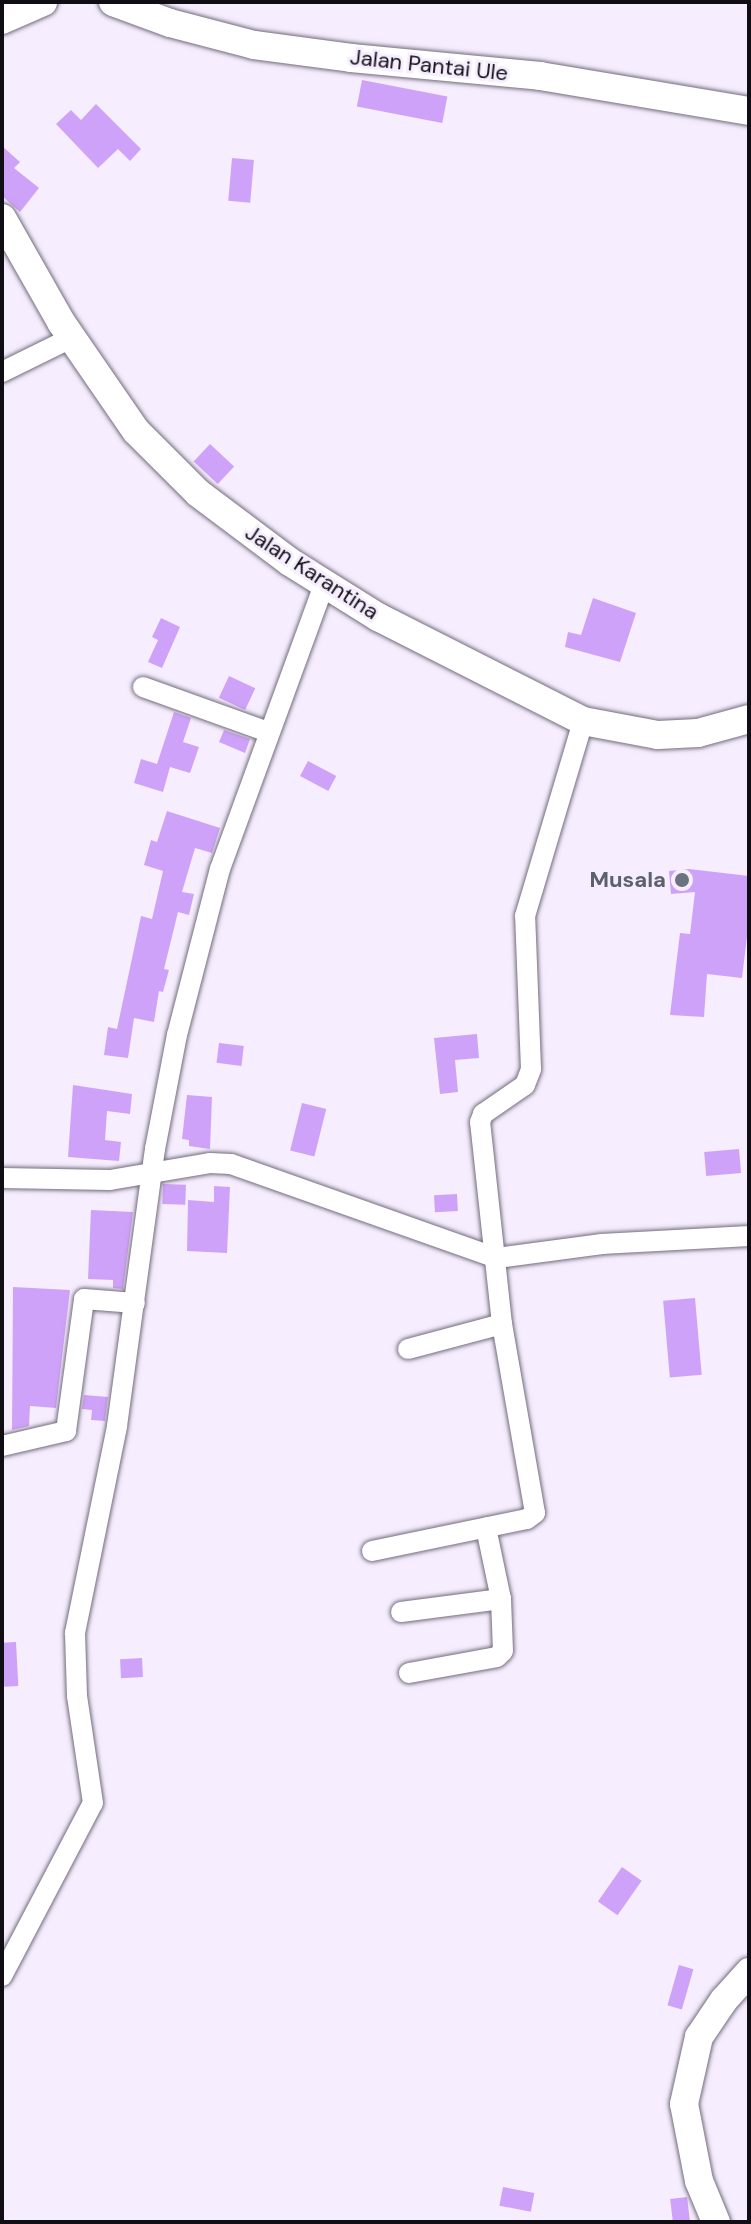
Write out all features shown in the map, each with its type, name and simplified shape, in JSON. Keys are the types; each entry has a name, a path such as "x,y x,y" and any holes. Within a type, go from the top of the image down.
{"street":[{"path":"2,20 43,2"},
{"name":"Jalan Pantai Ule","path":"113,2 170,23 254,45 540,76 749,111"},
{"name":"Jalan Karantina","path":"2,218 71,338 136,431 198,493 324,585 378,617 583,721 658,735 698,733 749,719"},
{"path":"2,372 71,338"},
{"path":"2,1976 93,1803 77,1696 75,1633 117,1426 152,1171 197,950 220,869 324,585"},
{"path":"143,687 268,732"},
{"path":"372,1551 527,1519 535,1513 502,1324 481,1118 525,1085 531,1069 525,916 583,721"},
{"path":"2,1178 110,1180 210,1163 256,1170 383,1219 497,1258 602,1244 749,1236"},
{"path":"2,1446 66,1431 84,1299 135,1303"},
{"path":"408,1349 502,1324"},
{"path":"409,1673 497,1657 504,1647 501,1599 486,1528"},
{"path":"401,1612 501,1599"},
{"path":"716,2222 699,2181 684,2104 699,2037 724,2000 749,1972"}],"building":[{"path":"362,80 447,97 442,123 357,107"},
{"path":"96,104 141,149 130,161 118,149 98,168 56,124 71,110 81,120"},
{"path":"2,146 20,162 14,168 39,188 20,212 2,196"},
{"path":"232,158 254,160 250,203 228,201"},
{"path":"210,444 234,467 218,484 194,462"},
{"path":"593,598 636,613 620,662 565,647 568,632 581,635"},
{"path":"161,618 180,627 162,668 148,662 158,640 152,637"},
{"path":"229,676 255,688 245,710 219,698"},
{"path":"174,712 191,718 183,742 199,747 190,773 170,767 163,792 134,783 141,759 157,764"},
{"path":"224,730 250,739 245,753 219,742"},
{"path":"308,761 336,776 328,791 300,776"},
{"path":"167,811 220,828 212,853 195,848 182,892 194,894 189,915 178,912 164,969 169,970 163,992 159,991 154,1022 134,1018 128,1058 104,1055 108,1027 117,1029 141,916 152,919 163,871 144,865 151,840 157,842"},
{"path":"689,869 749,876 749,920 742,978 707,974 704,1017 670,1015 680,933 690,934 695,892 671,894 669,871"},
{"path":"477,1034 479,1058 455,1060 458,1092 440,1094 434,1038"},
{"path":"219,1043 244,1046 241,1066 217,1063"},
{"path":"73,1085 132,1094 130,1114 107,1111 105,1140 121,1142 119,1161 68,1157"},
{"path":"187,1095 212,1097 210,1149 189,1146 189,1140 182,1139"},
{"path":"302,1103 326,1109 314,1157 290,1151"},
{"path":"739,1149 741,1173 706,1176 704,1152"},
{"path":"163,1184 186,1185 185,1205 162,1204"},
{"path":"214,1186 230,1187 227,1253 187,1251 188,1200 214,1202"},
{"path":"457,1194 458,1211 435,1212 434,1195"},
{"path":"91,1210 133,1212 123,1289 113,1288 113,1280 88,1279"},
{"path":"13,1287 70,1290 56,1408 30,1406 29,1426 12,1430"},
{"path":"695,1298 702,1375 670,1377 663,1301"},
{"path":"84,1395 108,1397 105,1421 91,1420 92,1410 82,1409"},
{"path":"16,1642 18,1686 4,1687 2,1643"},
{"path":"142,1658 143,1677 121,1678 120,1659"},
{"path":"622,1867 642,1881 618,1915 598,1901"},
{"path":"679,1965 693,1969 682,2010 667,2005"},
{"path":"503,2187 534,2193 531,2212 499,2206"},
{"path":"687,2197 690,2222 673,2222 670,2199"}],"place":[{"name":"Musala","path":"682,880"}]}
